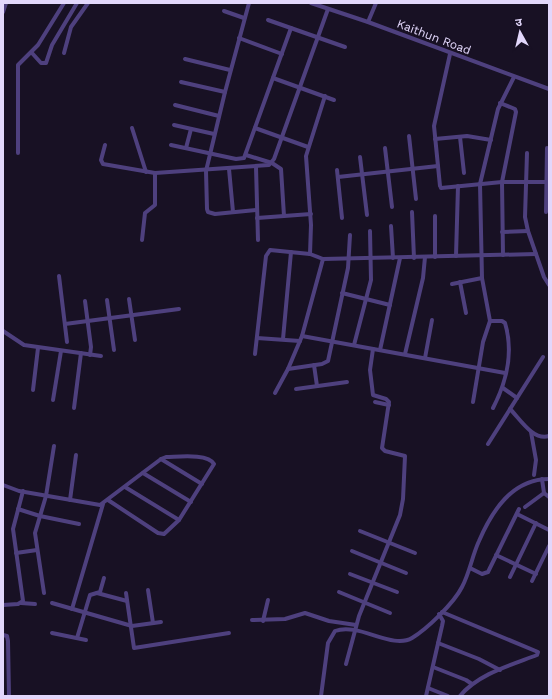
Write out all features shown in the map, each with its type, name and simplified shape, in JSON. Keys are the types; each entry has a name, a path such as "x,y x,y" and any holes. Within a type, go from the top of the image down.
{"street":[{"path":"3,12 6,3"},
{"path":"18,153 17,70 21,60 32,53 64,3"},
{"path":"32,53 41,63 46,63 52,45 77,3"},
{"path":"64,53 71,27 88,3"},
{"path":"249,3 230,70 206,171 208,212 215,214 257,210"},
{"name":"Kaithun Road","path":"311,3 368,22 549,90"},
{"path":"368,22 376,3"},
{"path":"106,145 101,160 103,164 155,173 265,167 272,163 328,9"},
{"path":"224,12 244,18"},
{"path":"268,20 345,47"},
{"path":"171,146 241,159 246,154 291,28"},
{"path":"239,38 282,54"},
{"path":"450,54 434,126 440,187 502,182 548,182"},
{"path":"185,59 230,70"},
{"path":"273,78 334,100"},
{"path":"473,402 483,342 490,321 482,278 480,256 480,184 500,103 514,78"},
{"path":"181,82 225,92"},
{"path":"310,254 311,214 306,160 308,147 325,96"},
{"path":"500,103 515,110 516,112 502,182 503,255"},
{"path":"175,105 219,116"},
{"path":"174,125 214,134"},
{"path":"132,128 146,172"},
{"path":"255,128 308,147"},
{"path":"186,148 191,129"},
{"path":"409,136 414,168 416,198"},
{"path":"435,139 460,137 491,140"},
{"path":"460,137 464,173"},
{"path":"385,148 392,206"},
{"path":"546,212 548,182 547,148"},
{"path":"527,153 525,217 528,232 549,285"},
{"path":"246,154 272,163 282,169 284,216"},
{"path":"360,157 367,215"},
{"path":"338,177 438,166"},
{"path":"256,167 258,240"},
{"path":"229,169 233,212"},
{"path":"337,170 342,218"},
{"path":"142,240 145,213 156,206 155,173"},
{"path":"456,256 458,186"},
{"path":"412,212 414,258"},
{"path":"257,218 311,214"},
{"path":"435,216 435,257"},
{"path":"391,226 393,258"},
{"path":"354,345 371,280 372,258 370,231"},
{"path":"502,232 528,232"},
{"path":"288,369 325,364 328,361 349,258 350,236"},
{"path":"255,354 267,252 273,250 310,254 323,259 536,254"},
{"path":"283,339 291,252"},
{"path":"405,354 422,278 425,257"},
{"path":"380,350 400,258"},
{"path":"275,393 288,369 302,336 323,259"},
{"path":"59,276 67,342"},
{"path":"452,284 482,278"},
{"path":"460,282 466,313"},
{"path":"342,293 390,305"},
{"path":"129,299 135,340"},
{"path":"108,300 114,350"},
{"path":"85,301 91,346 90,355"},
{"path":"65,324 179,309"},
{"path":"425,358 432,320"},
{"path":"490,321 502,321 505,323 510,353 503,388 493,408"},
{"path":"3,331 24,345 101,356"},
{"path":"302,336 505,373"},
{"path":"257,338 300,341"},
{"path":"33,390 38,348"},
{"path":"346,664 365,602 402,507 406,459 403,455 385,451 382,448 389,405 386,399 373,395 370,370 373,349"},
{"path":"53,400 61,351"},
{"path":"74,408 81,353"},
{"path":"488,444 543,357"},
{"path":"314,365 317,386"},
{"path":"296,389 347,382"},
{"path":"503,388 517,398"},
{"path":"376,402 389,405"},
{"path":"510,409 536,436 544,438 549,436"},
{"path":"531,431 536,460 534,475"},
{"path":"44,593 35,533 46,496 54,446"},
{"path":"70,500 76,455"},
{"path":"3,485 46,496 96,505 103,504 108,500 161,459 166,457 209,459 214,464 191,502 167,533 161,534 108,500"},
{"path":"161,459 202,484"},
{"path":"143,473 191,502"},
{"path":"542,479 544,493 549,497"},
{"path":"252,620 263,621 285,619 305,613 404,642 417,635 456,597 470,568 479,542 502,500 525,484 542,479 549,480"},
{"path":"125,487 178,520"},
{"path":"21,603 23,597 13,530 23,491"},
{"path":"525,507 544,493"},
{"path":"72,609 103,504"},
{"path":"18,509 40,516 79,524"},
{"path":"470,568 487,574 519,509"},
{"path":"517,514 549,530"},
{"path":"510,577 536,523"},
{"path":"360,531 415,553"},
{"path":"532,581 549,546"},
{"path":"16,553 37,550"},
{"path":"352,551 406,573"},
{"path":"496,555 536,574"},
{"path":"350,574 397,592"},
{"path":"77,638 90,595 100,592 104,578"},
{"path":"148,590 153,623"},
{"path":"339,592 390,613"},
{"path":"96,593 127,601"},
{"path":"126,593 134,648 229,633"},
{"path":"263,621 268,600"},
{"path":"52,602 131,626 161,622"},
{"path":"3,605 21,603 35,604"},
{"path":"426,696 443,621 440,613"},
{"path":"440,613 538,652 537,655 500,670 472,684 460,696"},
{"path":"321,696 330,636 342,628 356,628"},
{"path":"52,633 86,640"},
{"path":"3,635 6,636 8,641 9,696"},
{"path":"438,643 479,658 500,670"},
{"path":"433,667 466,680 472,684"},
{"path":"428,688 448,696"}]}
